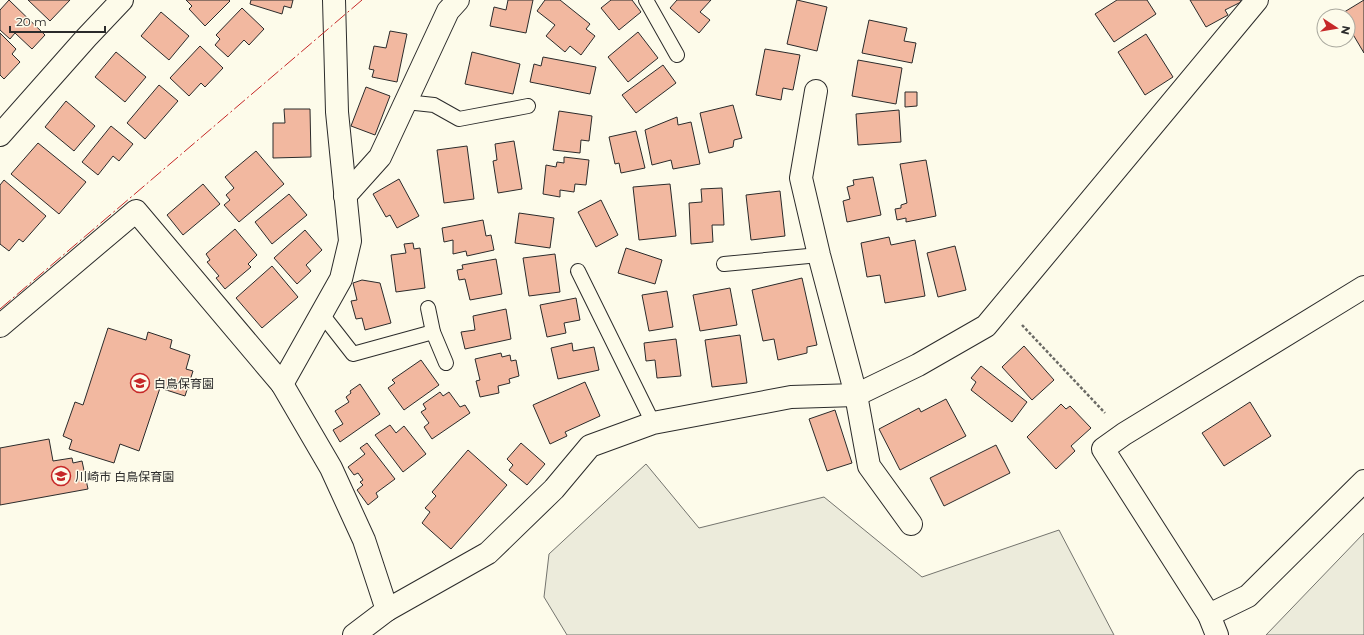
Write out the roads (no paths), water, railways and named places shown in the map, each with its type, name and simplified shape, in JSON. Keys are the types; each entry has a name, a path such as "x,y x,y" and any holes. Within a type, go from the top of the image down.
{"street":[{"path":"0,135 122,0"},
{"path":"282,384 341,278 350,241 336,112 334,0"},
{"path":"345,196 380,157 448,11 458,0"},
{"path":"354,635 387,610 488,552 554,489 590,446 652,423 791,397 856,395 918,365 986,326 1257,0"},
{"path":"816,91 801,178 819,255 856,395 870,466 911,524"},
{"path":"0,326 136,211 282,384 331,468 364,540 387,610"},
{"path":"1217,635 1209,615 1104,448 1124,434 1364,287"},
{"path":"1209,615 1248,596 1364,481"}],"lane":[{"path":"646,0 677,55"},
{"path":"406,102 434,105 459,119 528,106"},
{"path":"724,264 819,255"},
{"path":"578,271 652,423"},
{"path":"428,308 433,332 446,363"},
{"path":"321,313 353,354 433,332"}],"place":[{"name":"白鳥保育園","path":"140,383"},
{"name":"川崎市 白鳥保育園","path":"61,476"}]}
